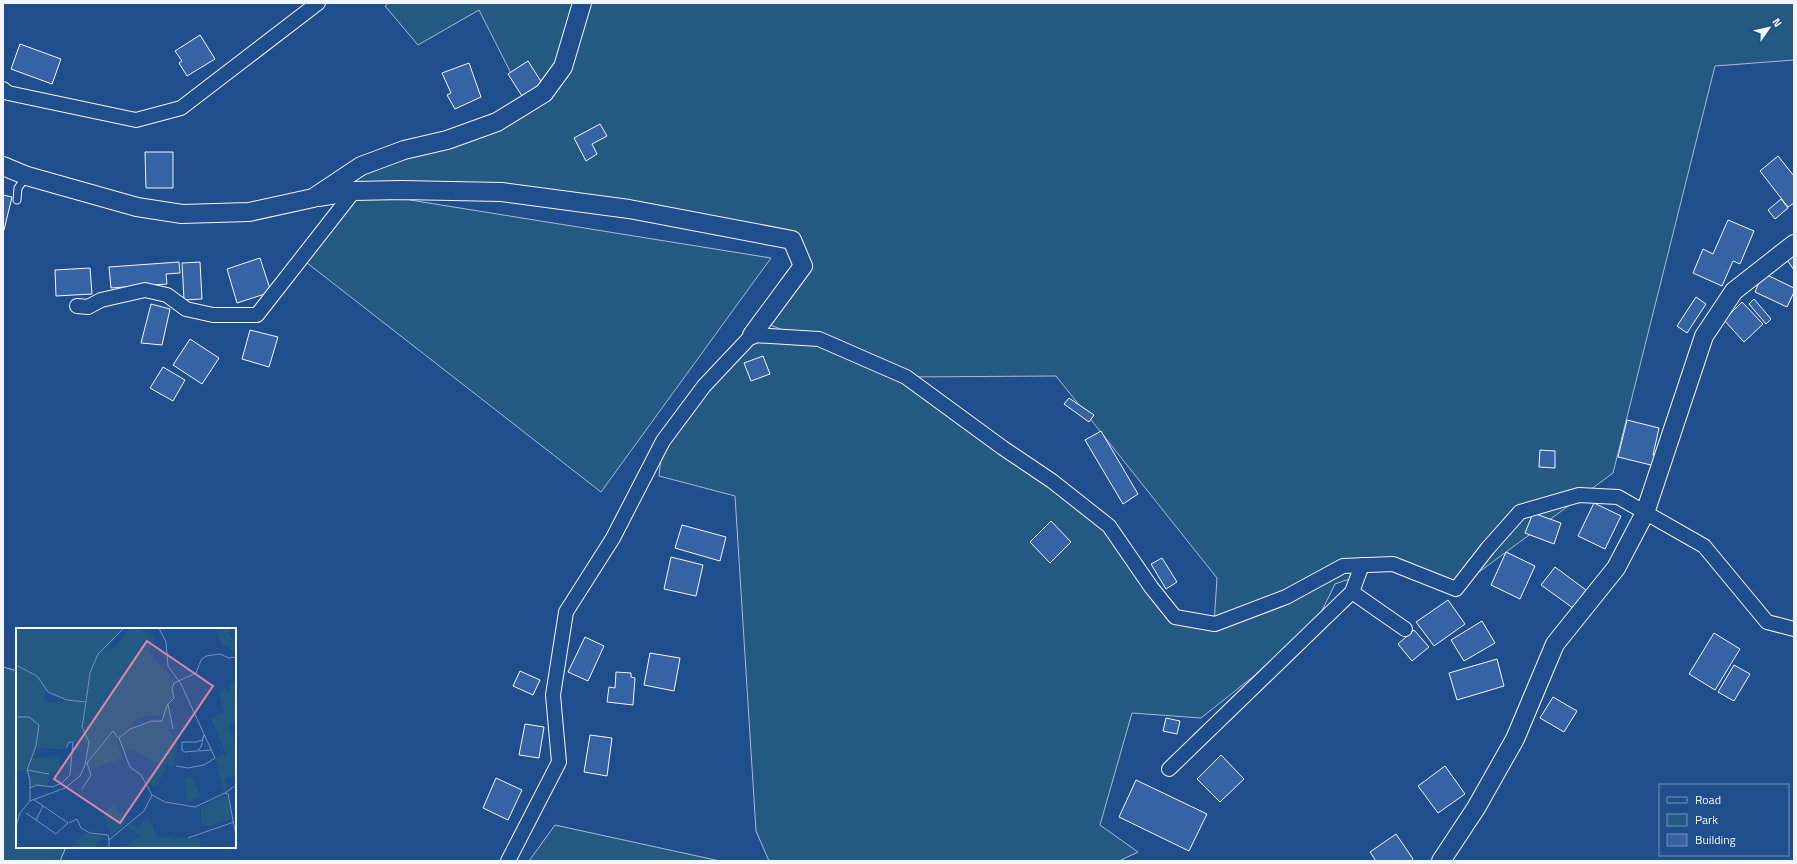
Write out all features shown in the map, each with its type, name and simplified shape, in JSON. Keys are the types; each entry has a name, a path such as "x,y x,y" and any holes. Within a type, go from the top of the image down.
{"street":[{"path":"3,89 8,93 136,120 181,108 318,3"},
{"path":"313,198 361,166 404,150 447,140 496,122 544,93 564,67 582,3"},
{"path":"3,166 27,176 137,207 182,214 248,212 354,191 401,190 502,192 629,209 792,240 803,266 752,335 704,386 663,441 613,538 566,612 554,695 559,762 508,861"},
{"path":"77,306 88,307 101,300 145,290 167,295 186,309 213,315 257,315 354,191"},
{"path":"1441,861 1476,808 1514,739 1555,644 1616,568 1645,513 1704,336 1734,291 1794,244"},
{"path":"752,335 819,339 906,377 1003,448 1052,481 1110,526 1151,587 1175,617 1214,624 1286,597 1343,566 1393,564 1456,589 1488,548 1520,512 1579,495 1618,497 1704,546 1767,622 1794,629"},
{"path":"1169,769 1352,592 1362,565"},
{"path":"1352,592 1405,629"}],"lane":[{"path":"17,200 18,188 27,176"}],"green space":[{"path":"389,3 1794,3 1794,60 1715,66 1613,473 1456,589 1393,564 1335,584 1313,629 1201,718 1132,713 1100,825 1138,852 1119,861 769,861 756,831 735,496 659,476 663,441 752,335 802,337 762,322 803,266 792,240 576,201 334,184 526,103 479,10 418,45 385,6","holes":["1056,376 1217,578 1214,624 1175,617 1109,526 907,377"]},
{"path":"354,191 771,258 601,492 302,259"},
{"path":"3,667 16,671 16,848 66,848 60,861 3,861"},
{"path":"555,825 720,861 529,861"}],"building":[{"path":"200,35 215,59 187,76 179,63 182,61 175,51"},
{"path":"20,44 61,59 52,84 11,69"},
{"path":"528,61 542,83 522,96 508,74"},
{"path":"469,63 481,97 455,109 447,95 451,93 442,73"},
{"path":"600,124 607,136 592,144 597,154 586,161 574,138"},
{"path":"145,152 173,152 173,188 146,188"},
{"path":"1778,156 1794,176 1794,203 1788,207 1760,171"},
{"path":"3,195 12,197 4,230 3,230"},
{"path":"1781,199 1788,208 1775,219 1768,210"},
{"path":"1728,220 1754,231 1740,264 1733,261 1722,286 1693,273 1703,249 1713,254"},
{"path":"1794,255 1794,270 1787,260"},
{"path":"260,258 271,292 237,303 227,269"},
{"path":"179,262 180,273 166,274 167,284 111,288 109,267"},
{"path":"200,262 202,299 184,300 182,263"},
{"path":"90,268 92,294 56,296 55,270"},
{"path":"1763,273 1794,288 1794,292 1787,307 1755,292"},
{"path":"1696,297 1706,304 1687,333 1677,326"},
{"path":"1754,299 1771,319 1766,324 1749,304"},
{"path":"1742,302 1763,324 1744,342 1724,320"},
{"path":"151,304 170,309 162,345 141,343"},
{"path":"250,330 278,337 269,367 242,359"},
{"path":"190,339 219,358 202,384 173,365"},
{"path":"763,356 770,374 751,381 744,363"},
{"path":"163,367 185,380 173,401 150,388"},
{"path":"1069,398 1094,415 1089,422 1064,404"},
{"path":"1627,420 1659,428 1653,455 1657,456 1655,466 1618,457"},
{"path":"1101,431 1138,494 1123,504 1085,440"},
{"path":"1540,450 1555,451 1555,468 1539,467"},
{"path":"1594,503 1621,516 1605,549 1578,536"},
{"path":"1533,513 1561,523 1554,544 1525,533"},
{"path":"1051,521 1071,542 1050,563 1030,542"},
{"path":"682,525 726,537 720,561 675,548"},
{"path":"1506,552 1535,566 1520,599 1491,585"},
{"path":"671,557 703,565 696,596 664,589"},
{"path":"1162,558 1177,582 1166,589 1151,564"},
{"path":"1555,567 1586,590 1573,608 1541,585"},
{"path":"1448,600 1465,624 1434,646 1416,622"},
{"path":"1482,621 1495,643 1464,661 1451,640"},
{"path":"1414,630 1429,647 1412,661 1398,644"},
{"path":"1714,633 1740,649 1715,690 1689,674"},
{"path":"585,637 604,646 588,681 568,672"},
{"path":"650,653 680,658 674,691 644,685"},
{"path":"1497,659 1504,686 1457,700 1449,673"},
{"path":"1734,665 1750,674 1734,701 1718,692"},
{"path":"520,671 540,680 533,695 513,686"},
{"path":"616,672 631,673 631,677 635,678 633,705 607,702 609,687 615,688"},
{"path":"1553,697 1577,711 1564,732 1540,718"},
{"path":"1166,718 1180,721 1177,734 1163,731"},
{"path":"525,724 544,727 539,758 519,755"},
{"path":"590,735 612,738 607,776 584,772"},
{"path":"1221,755 1244,779 1220,802 1197,779"},
{"path":"1445,766 1465,794 1438,813 1418,786"},
{"path":"496,778 522,790 508,820 483,808"},
{"path":"1136,780 1207,814 1189,851 1119,817"},
{"path":"1396,834 1413,859 1411,861 1376,861 1370,852"}]}
